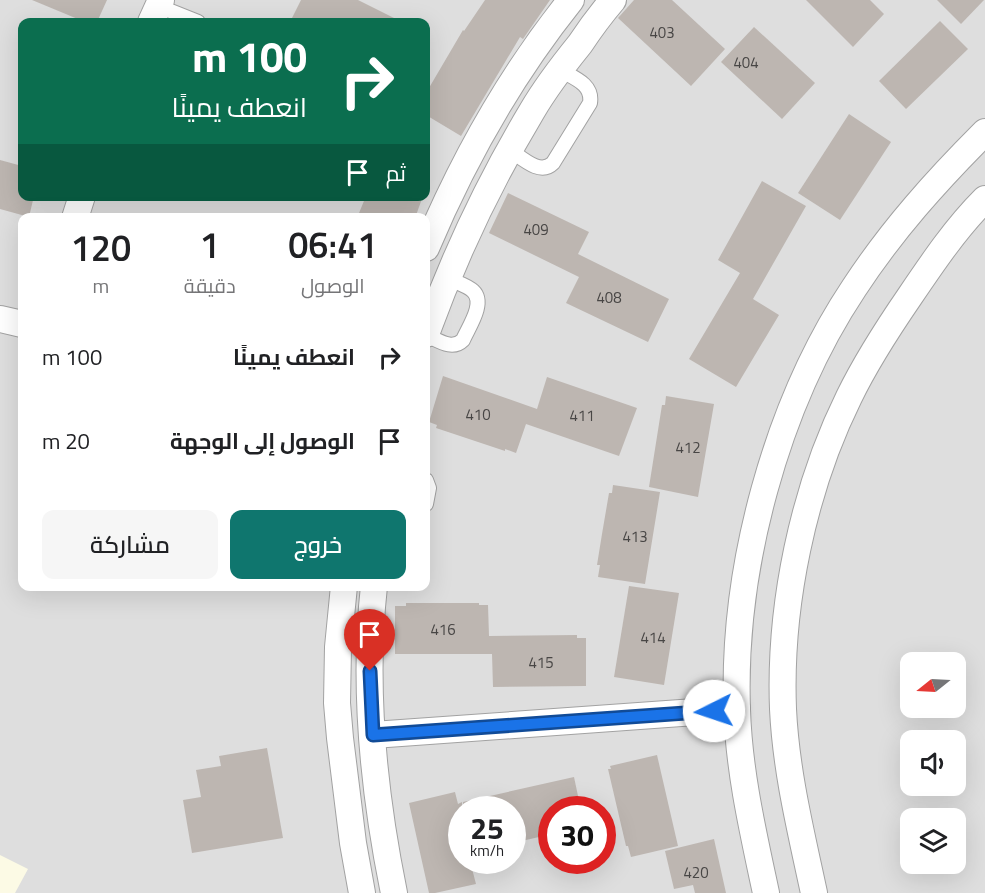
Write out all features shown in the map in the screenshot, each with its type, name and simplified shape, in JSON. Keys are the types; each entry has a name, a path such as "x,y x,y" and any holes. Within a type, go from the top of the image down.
{"street":[{"path":"430,239 483,130 527,60 570,0"},
{"path":"430,323 447,278 482,204 532,110 613,0"},
{"path":"766,893 742,777 737,709 737,656 753,540 772,465 806,373 853,289 910,211 985,132"},
{"path":"814,893 787,757 783,709 786,621 792,578 807,507 820,463 834,429 867,363 930,267 972,212 985,199"},
{"path":"0,319 18,323"},
{"path":"344,591 338,647 337,703 351,832 362,893"},
{"path":"374,591 370,648 373,735 377,788 393,893"},
{"path":"373,735 737,709"}],"lane":[{"path":"157,10 184,18"},
{"path":"510,150 538,168 547,168 553,163 591,98 591,93 586,86 560,70"},
{"path":"430,336 448,345 460,343 478,307 478,298 472,290 447,278"}],"shaded area":[{"path":"0,0 985,0 985,893 0,893"},
{"path":"0,855 28,869 15,893 0,893"}],"building":[{"path":"32,0 107,0 99,18 75,18"},
{"path":"301,0 358,0 394,18 292,18"},
{"path":"485,0 550,0 523,39 520,37 461,136 430,117 430,86"},
{"path":"634,0 672,0 725,49 691,86 618,18"},
{"path":"806,0 870,0 884,14 853,47"},
{"path":"937,0 984,0 961,24"},
{"path":"940,21 968,49 906,109 879,81"},
{"path":"754,27 815,83 782,119 721,62"},
{"path":"849,114 891,142 840,220 798,193"},
{"path":"0,160 18,165 18,201 33,201 30,213 18,214 0,209"},
{"path":"762,181 806,206 753,299 779,315 736,387 689,359 740,273 718,260"},
{"path":"508,193 589,232 578,254 669,299 648,342 566,303 579,277 489,233"},
{"path":"364,201 421,201 417,213 359,213"},
{"path":"443,376 537,409 547,377 637,408 619,456 526,424 516,453 505,449 505,451 436,428 437,425 430,422"},
{"path":"666,396 714,404 698,497 649,487 662,405 665,405"},
{"path":"613,485 660,492 645,584 598,577 600,565 597,565 602,534 609,493 612,493"},
{"path":"629,586 679,593 664,685 614,677"},
{"path":"406,603 488,605 489,636 577,635 577,638 586,638 586,686 493,687 492,654 395,654 395,606 406,606"},
{"path":"267,748 283,838 192,853 183,800 201,797 196,770 221,766 219,756"},
{"path":"657,755 678,846 631,857 628,846 626,846 608,769 611,769 610,766"},
{"path":"574,777 578,796 538,796 538,837 526,840 526,796 490,796"},
{"path":"455,792 456,796 448,796 448,874 473,874 476,884 429,893 409,803"},
{"path":"714,839 726,893 695,893 693,885 674,889 665,851"}],"route":[{"path":"370,671 373,735 714,711"}]}
